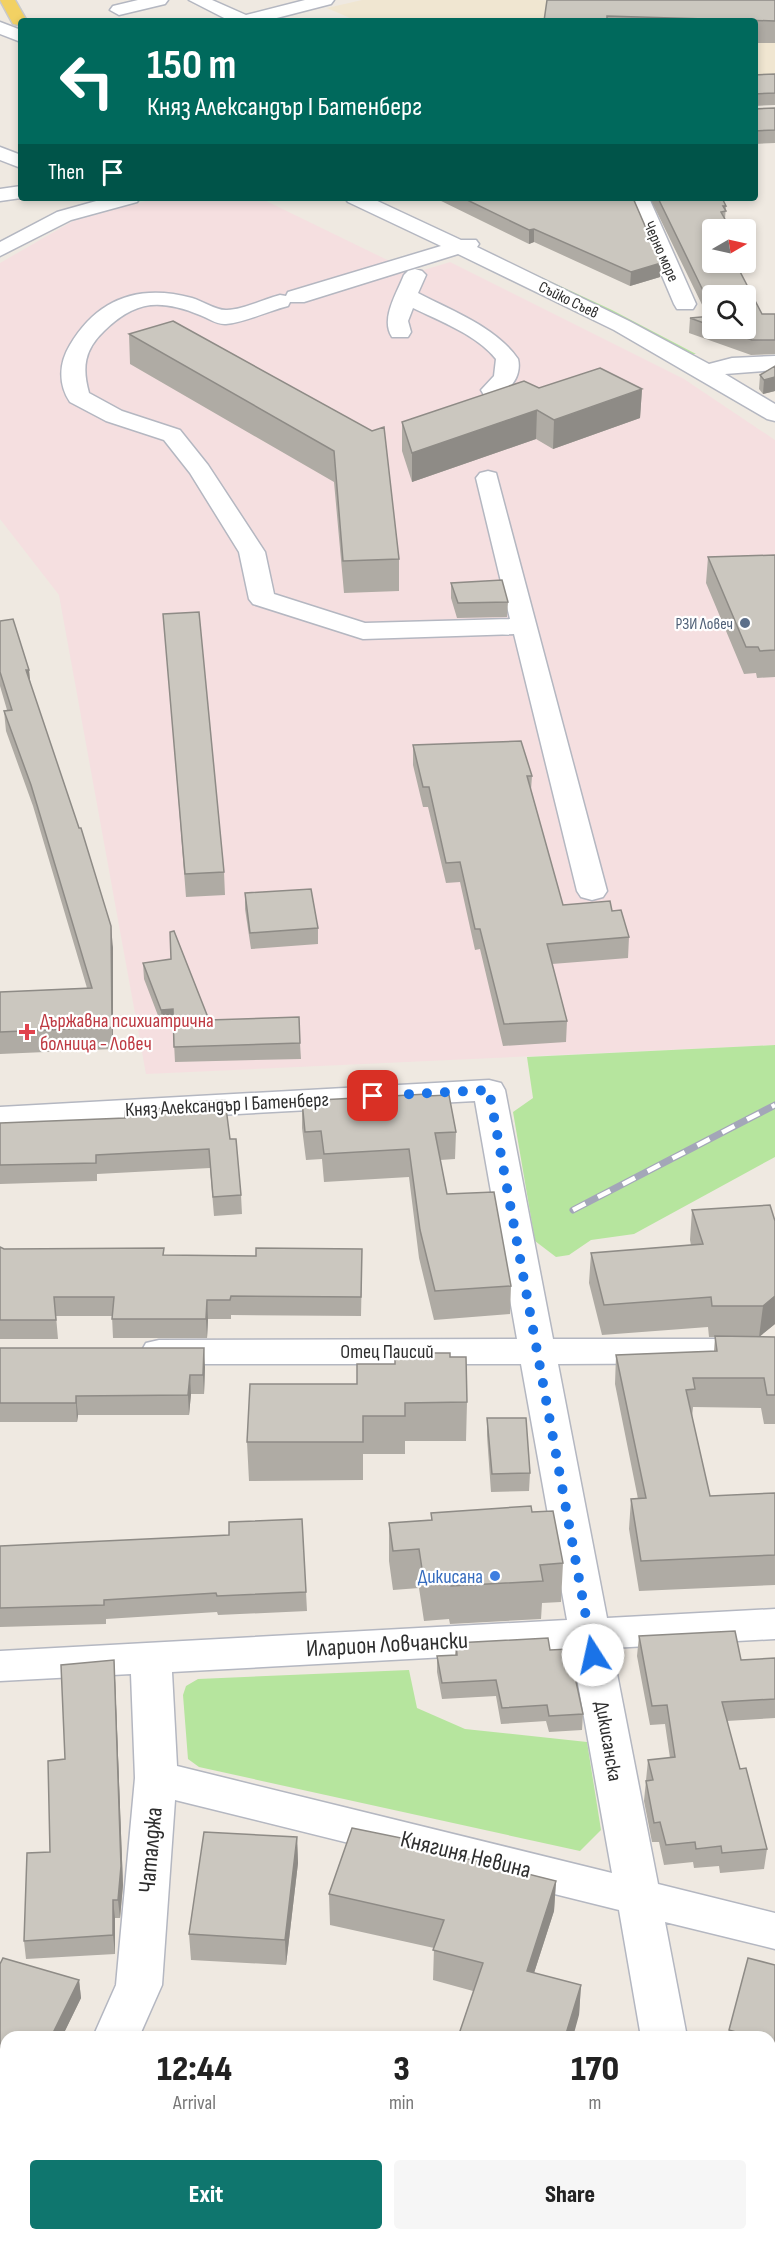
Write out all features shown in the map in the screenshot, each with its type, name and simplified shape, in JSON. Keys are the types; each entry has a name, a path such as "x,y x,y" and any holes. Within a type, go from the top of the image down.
{"main road":[{"path":"6,0 18,22"}],"street":[{"path":"119,9 159,0"},
{"path":"198,0 237,18"},
{"path":"256,18 325,0"},
{"path":"0,11 18,24"},
{"path":"0,27 18,26"},
{"path":"0,153 18,161"},
{"path":"0,195 18,192"},
{"path":"0,250 64,216 119,201"},
{"name":"Съйко Съев","path":"361,201 624,326 709,371 775,414"},
{"name":"Съйко Съев","path":"396,201 732,365 775,392"},
{"name":"Черно море","path":"640,201 686,304"},
{"path":"0,240 33,231"},
{"path":"481,241 224,318 196,304 151,297 116,308 87,334 72,366 78,397 114,416 172,435 200,470 252,552 262,599 363,631 525,626"},
{"path":"400,332 397,321 421,259"},
{"path":"407,296 493,344 506,357 509,371 501,384 492,390"},
{"path":"709,371 732,365 775,363"},
{"path":"488,478 592,891"},
{"name":"Княз Александър I Батенберг","path":"0,1117 489,1090"},
{"name":"Дикисанска","path":"489,1090 663,2031"},
{"name":"Отец Паисий","path":"131,1352 775,1351"},
{"name":"Иларион Ловчански","path":"0,1666 775,1624"},
{"name":"Чаталджа","path":"119,2031 139,1985 156,1778 151,1658"},
{"name":"Княгиня Невина","path":"156,1778 775,1931"}],"shaded area":[{"path":"362,0 537,0 775,8 775,78 758,79 758,18 350,18 327,8"},
{"path":"146,201 266,201 414,273 450,262 684,379 775,440 775,1045 146,1074 59,595 0,519 0,263 73,221"}],"green space":[{"path":"483,250 612,310 696,354 692,354"},
{"path":"775,1045 775,1157 634,1234 591,1240 569,1255 556,1257 535,1241 513,1112 533,1098 527,1057"},
{"path":"409,1670 417,1708 465,1729 587,1742 601,1830 580,1851 199,1767 188,1759 183,1695 186,1686 198,1679"}],"building":[{"path":"547,0 775,0 775,21 758,20 758,18 607,16 607,18 544,18"},
{"path":"775,74 775,93 758,94 758,75"},
{"path":"775,108 775,130 758,131 758,109"},
{"path":"469,201 634,201 661,263 631,272 534,229 529,230"},
{"path":"659,201 724,201 726,211 721,212 725,219 702,219 702,273 741,273 747,285 702,285 702,288"},
{"path":"756,302 762,314 775,314 775,340 749,339 756,339"},
{"path":"702,317 702,322 690,318"},
{"path":"173,321 372,431 384,427 399,559 343,561 334,451 129,334"},
{"path":"775,366 775,377 764,380 760,375"},
{"path":"600,368 642,389 554,420 537,410 412,453 402,422 524,381 539,388"},
{"path":"775,555 775,650 760,651 758,647 746,647 708,557"},
{"path":"502,580 508,602 458,603 451,583"},
{"path":"199,612 224,872 185,874 163,614"},
{"path":"13,619 29,670 26,670 79,828 81,828 111,926 112,1027 0,1032 0,992 92,988 31,785 4,711 12,710 0,672 0,621"},
{"path":"521,741 532,776 527,776 563,905 610,901 612,911 621,910 629,937 547,944 567,1021 504,1024 480,929 475,929 460,862 446,863 429,787 423,787 413,745"},
{"path":"311,889 318,928 250,933 245,893"},
{"path":"174,931 209,1020 299,1017 300,1043 174,1047 173,1009 161,1010 143,963 171,959 170,932"},
{"path":"427,1094 427,1096 449,1095 456,1132 435,1133 447,1194 494,1192 511,1286 435,1291 420,1230 409,1149 324,1154 321,1131 305,1132 302,1101"},
{"path":"225,1100 230,1139 236,1139 241,1195 213,1197 209,1149 96,1155 96,1163 0,1165 0,1123 125,1118 125,1111 197,1106 196,1102"},
{"path":"770,1205 775,1221 775,1296 763,1306 712,1306 711,1297 604,1305 591,1253 703,1244 692,1210"},
{"path":"0,1247 4,1249 164,1248 163,1255 256,1256 256,1248 362,1249 361,1297 231,1296 230,1300 207,1300 206,1319 112,1319 114,1297 54,1297 56,1320 0,1320"},
{"path":"715,1336 775,1337 775,1395 767,1395 764,1378 693,1378 695,1389 686,1390 710,1496 775,1493 775,1555 641,1561 631,1499 646,1498 616,1355 717,1351"},
{"path":"0,1348 204,1348 203,1375 190,1375 188,1395 76,1396 76,1403 0,1403"},
{"path":"395,1353 450,1353 450,1357 466,1357 467,1402 405,1403 405,1416 363,1416 363,1442 247,1442 250,1384 357,1384 357,1364 395,1364"},
{"path":"487,1418 526,1418 530,1473 492,1474"},
{"path":"531,1506 532,1512 553,1511 563,1563 540,1565 543,1581 451,1586 450,1581 424,1582 419,1549 393,1551 389,1523 432,1520 431,1513"},
{"path":"302,1519 306,1592 217,1596 216,1593 104,1600 104,1605 0,1608 0,1546 229,1535 229,1522"},
{"path":"735,1631 741,1660 775,1658 775,1699 722,1702 740,1769 746,1768 767,1849 722,1853 721,1846 696,1849 695,1842 666,1845 660,1822 654,1823 646,1781 653,1780 648,1760 675,1757 667,1705 652,1706 639,1636"},
{"path":"548,1638 550,1650 569,1649 583,1714 549,1716 547,1705 502,1708 496,1680 442,1683 437,1656 457,1655 456,1643"},
{"path":"114,1660 121,1866 118,1900 113,1900 113,1935 24,1941 27,1853 50,1852 48,1761 65,1759 61,1665"},
{"path":"352,1828 421,1842 420,1847 556,1881 527,1971 581,1985 567,2031 460,2031 483,1963 433,1950 444,1920 329,1894"},
{"path":"204,1832 297,1837 285,1940 189,1934"},
{"path":"3,1958 79,1980 54,2031 0,2031 0,1964"},
{"path":"748,1958 775,1965 775,2031 729,2030"}],"railway":[{"path":"573,1210 775,1105"}],"place":[{"name":"РЗИ Ловеч","path":"745,623"},
{"name":"Държавна психиатрична болница - Ловеч","path":"27,1032"},
{"name":"Дикисана","path":"495,1576"}],"route":[{"path":"373,1096 489,1090 593,1655"}]}
